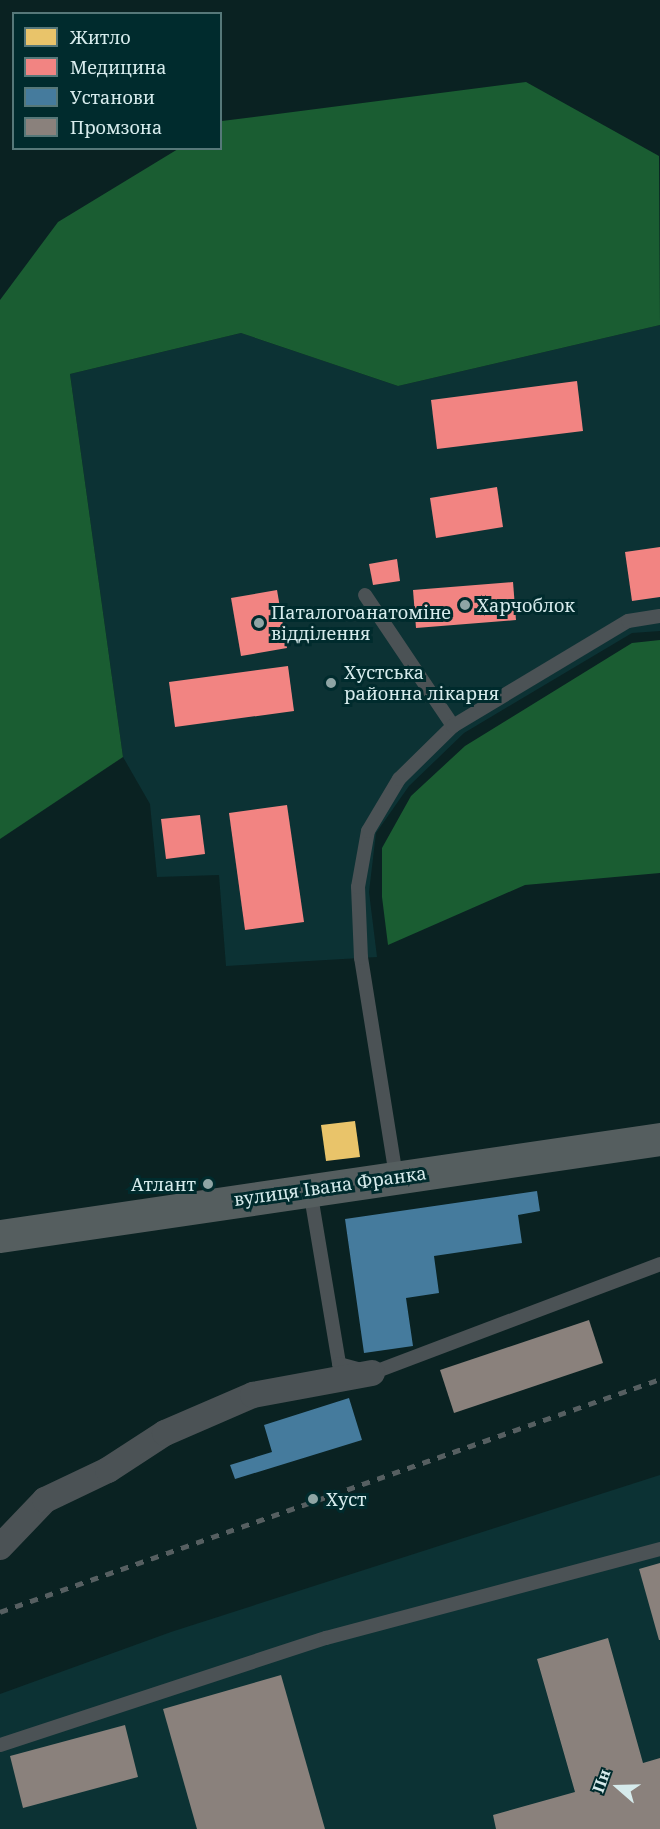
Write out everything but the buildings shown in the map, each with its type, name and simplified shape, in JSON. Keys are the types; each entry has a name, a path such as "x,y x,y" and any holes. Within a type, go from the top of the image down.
{"main road":[{"name":"вулиця Івана Франка","path":"0,1236 310,1188 660,1139"}],"street":[{"path":"0,1547 45,1500 108,1470 165,1433 253,1395 372,1373"}],"lane":[{"path":"365,595 453,726"},
{"path":"396,1176 361,958 358,887 368,831 399,779 453,726 628,621 660,616"},
{"path":"310,1188 339,1364 372,1373 660,1264"},
{"path":"0,1745 326,1638 660,1549"}],"shaded area":[{"name":"Хустська районна лікарня","path":"660,325 660,631 632,633 464,733 409,786 376,833 369,892 377,957 226,966 219,875 157,877 150,804 123,757 70,374 241,333 398,386"},
{"path":"660,1475 660,1829 0,1829 0,1694 171,1632"}],"green space":[{"path":"526,82 659,156 660,325 398,386 241,333 70,374 123,757 0,839 0,300 58,222 176,150 222,150 222,121"},
{"path":"660,640 660,873 525,885 388,945 382,897 382,848 411,796 465,746 632,643"}],"railway":[{"path":"0,1612 660,1379"}],"place":[{"name":"Харчоблок","path":"465,605"},
{"name":"Паталогоанатоміне відділення","path":"259,623"},
{"name":"Хустська районна лікарня","path":"331,683"},
{"name":"Атлант","path":"208,1184"},
{"name":"Хуст","path":"313,1499"}]}
